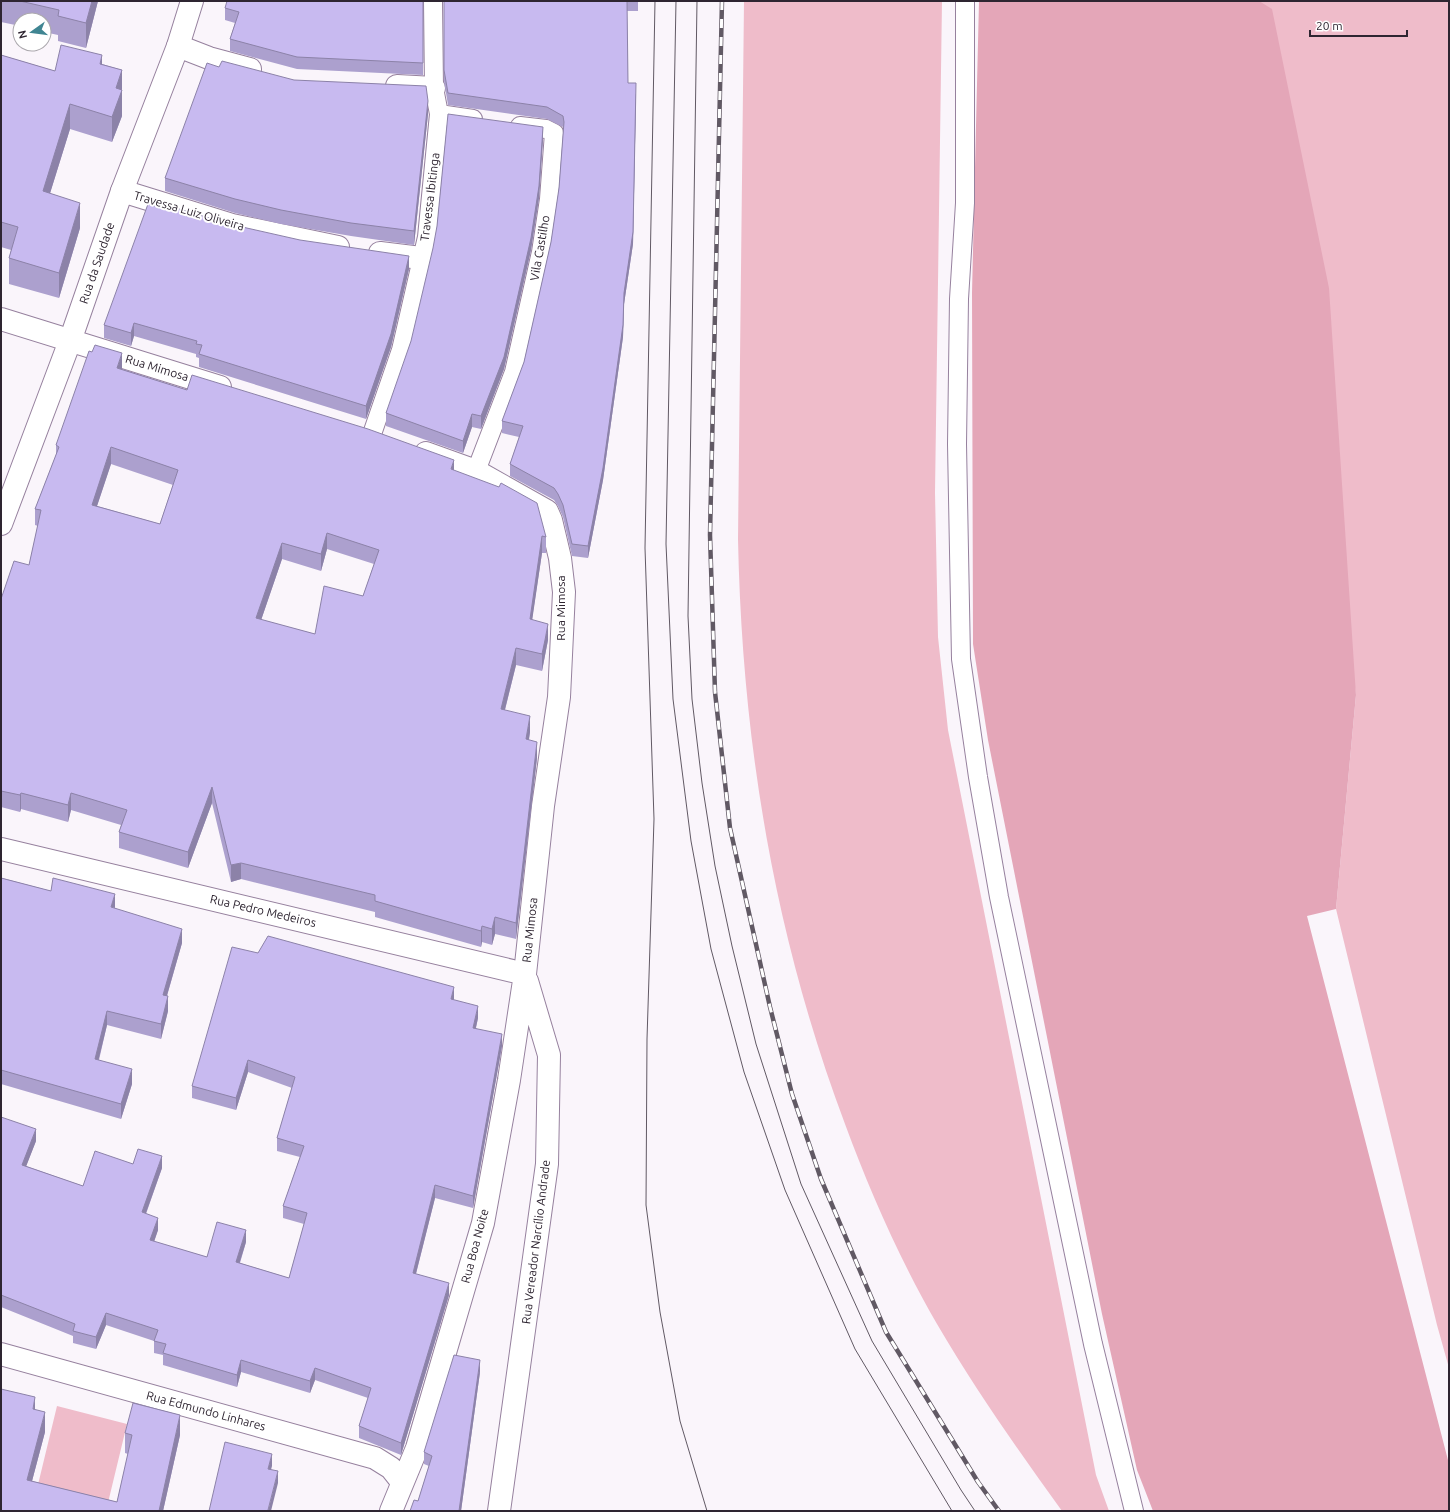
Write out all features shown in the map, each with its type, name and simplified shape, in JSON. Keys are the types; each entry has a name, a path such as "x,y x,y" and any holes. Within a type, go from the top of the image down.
{"street":[{"name":"Rua da Saudade","path":"1,524 5,500 70,341 122,191 178,46 192,1"},
{"path":"178,46 209,58 266,73"},
{"path":"374,85 434,88"},
{"name":"Travessa Luiz Oliveira","path":"122,191 232,225 359,251 421,258"},
{"name":"Rua Mimosa","path":"1,319 236,392"},
{"path":"350,427 380,437"},
{"name":"Rua Mimosa","path":"409,448 476,472 547,511 551,520 560,558 564,592 559,697 543,806 525,974"},
{"name":"Rua Pedro Medeiros","path":"1,849 525,974"},
{"name":"Rua Boa Noite","path":"392,1511 402,1482 417,1448 483,1223 509,1080 525,974"},
{"name":"Rua Vereador Narcílio Andrade","path":"499,1511 547,1164 549,1055 525,974"},
{"name":"Rua Edmundo Linhares","path":"1,1354 375,1458 391,1468 402,1482"}],"lane":[{"name":"Travessa Ibitinga","path":"380,437 402,350 421,258 427,237 439,114 434,88 433,1"},
{"path":"965,1 965,203 959,299 957,444 961,659 978,777 999,897 1093,1344 1134,1511"},
{"name":"Vila Castilho","path":"439,114 546,129 554,133 549,199 541,252 514,372 476,472"}],"shaded area":[{"path":"744,1 942,1 935,493 938,637 948,730 1096,1475 1109,1511 1062,1511 982,1396 951,1348 923,1300 886,1226 845,1124 820,1053 799,981 781,909 766,836 755,763 746,689 741,614 738,539"},
{"path":"979,1 1259,1 1272,9 1329,288 1356,695 1336,909 1307,916 1449,1464 1449,1511 1153,1511 1137,1470 1102,1314 988,740 973,644 972,293"},
{"path":"1259,1 1449,1 1449,1368 1437,1325 1336,909 1356,695"},
{"path":"57,1406 127,1424 106,1511 35,1497"}],"building":[{"path":"20,1 92,1 86,23 58,16 59,10"},
{"path":"227,1 423,1 423,63 297,57 230,39 239,12 225,8"},
{"path":"444,1 627,1 628,83 636,83 633,232 624,293 623,325 603,468 588,546 572,544 563,505 554,488 510,464 523,426 502,421 524,362 551,242 559,188 564,122 563,116 547,107 448,93 444,70"},
{"path":"61,45 102,55 100,64 122,70 116,88 122,90 112,117 70,104 43,191 80,203 59,273 9,258 18,227 1,222 1,55 55,71"},
{"path":"222,61 294,80 426,86 428,101 414,231 351,223 281,210 235,199 165,178 207,63 219,67"},
{"path":"448,114 543,127 539,186 531,238 504,357 481,416 472,414 463,441 386,413 411,341 433,248 437,226"},
{"path":"156,202 229,224 300,240 409,256 391,334 366,406 199,354 202,345 196,344 197,341 134,323 131,333 104,325 148,204 155,206"},
{"path":"95,345 122,353 117,368 187,390 192,375 368,429 454,460 451,469 499,487 501,483 537,503 546,537 542,536 530,619 548,624 542,654 516,648 501,709 530,716 526,739 537,742 516,923 495,917 492,929 482,926 481,931 375,901 375,895 241,863 231,865 212,787 188,852 119,832 127,810 71,793 68,805 21,793 20,795 1,791 1,599 14,561 29,565 41,510 35,509 59,447 56,445 89,351 92,352","holes":["111,447 178,470 160,524 92,505","327,533 379,550 363,596 324,586 315,634 256,618 282,543 321,554"]},
{"path":"1,878 51,891 53,878 115,894 111,907 182,929 163,995 168,996 161,1024 107,1011 95,1059 132,1069 121,1104 1,1070"},
{"path":"268,936 454,987 451,999 478,1006 473,1028 502,1034 473,1196 435,1185 413,1273 449,1283 401,1443 359,1426 371,1388 315,1368 310,1381 241,1360 237,1375 163,1353 166,1344 154,1341 158,1330 106,1313 96,1337 73,1331 75,1324 1,1295 1,1117 36,1129 22,1165 83,1186 95,1151 133,1164 138,1149 162,1156 142,1212 158,1218 150,1240 207,1257 217,1222 246,1230 236,1262 289,1278 307,1213 283,1206 304,1146 277,1138 295,1077 248,1060 236,1098 192,1086 232,947 258,953"},
{"path":"454,1355 480,1360 459,1511 410,1511 414,1500 418,1501 432,1456 424,1452"},
{"path":"1,1389 35,1397 33,1409 45,1412 27,1480 117,1502 132,1435 125,1433 133,1403 180,1415 159,1511 1,1511"},
{"path":"225,1442 272,1454 268,1469 278,1471 268,1510 272,1511 209,1511"}],"tram line":[{"path":"655,1 645,548 654,819 647,1039 646,1205 660,1312 680,1421 707,1511"},
{"path":"676,1 666,544 673,699 691,841 711,949 744,1072 785,1190 855,1349 952,1511"},
{"path":"697,1 688,616 692,699 702,783 715,866 732,946 756,1044 801,1184 872,1341 975,1511"}],"railway":[{"path":"722,1 710,535 715,692 730,828 770,1007 792,1094 821,1179 886,1332 978,1482 999,1511"}]}
